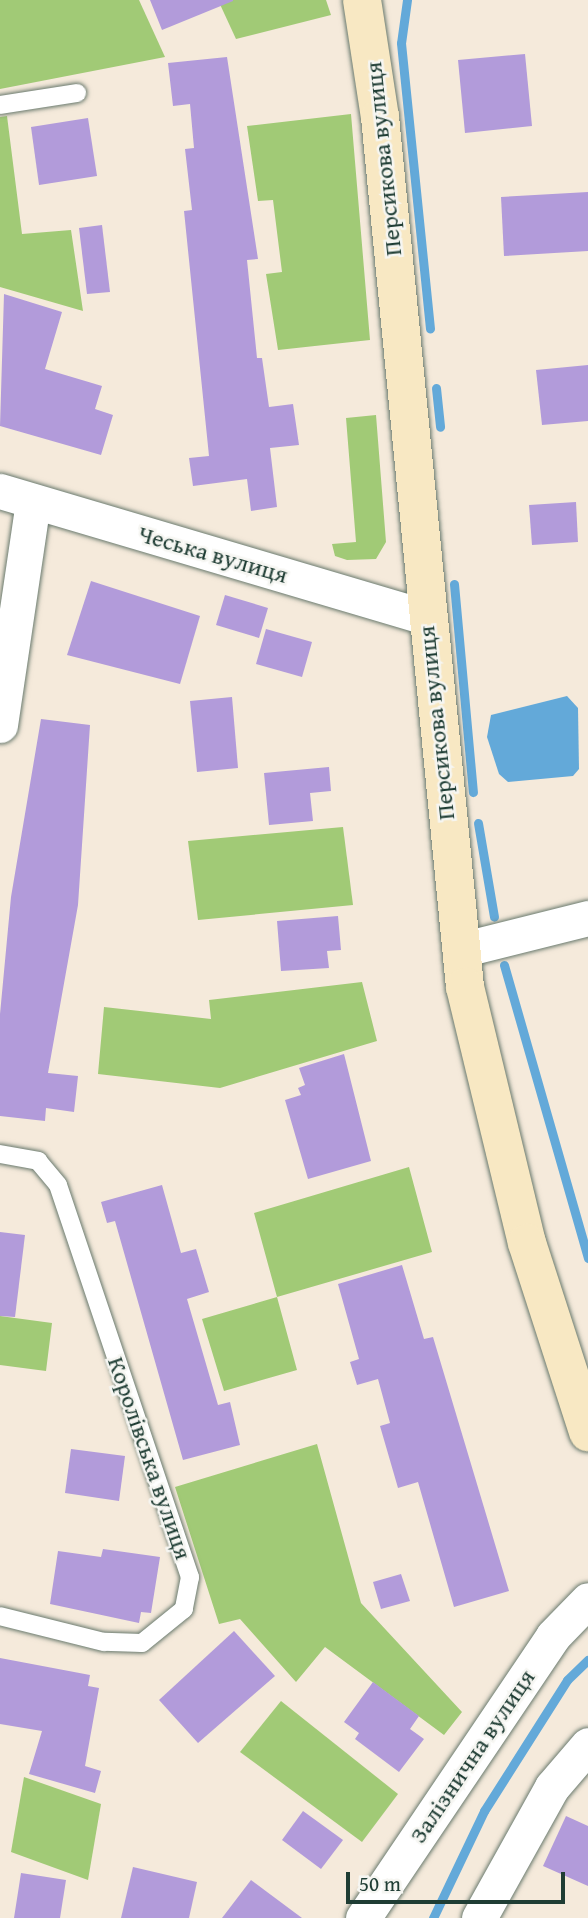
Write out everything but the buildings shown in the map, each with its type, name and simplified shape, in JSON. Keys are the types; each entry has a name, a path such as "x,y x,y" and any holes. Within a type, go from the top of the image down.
{"main road":[{"name":"Персикова вулиця","path":"362,0 380,117 460,950 527,1243 588,1433"}],"street":[{"name":"Чеська вулиця","path":"0,491 426,617"},
{"path":"0,724 33,501"},
{"path":"460,950 588,918"},
{"name":"Залізнична вулиця","path":"363,1918 553,1636 588,1600"},
{"path":"479,1918 552,1787 588,1745"}],"lane":[{"path":"0,105 77,93"},
{"name":"Королівська вулиця","path":"0,1154 38,1161 58,1185 190,1577 184,1609 142,1643 104,1642 0,1616"}],"green space":[{"path":"0,0 139,0 165,57 0,89"},
{"path":"218,0 326,0 331,15 236,39"},
{"path":"351,114 370,340 278,350 266,274 282,272 273,200 258,201 247,126"},
{"path":"7,116 22,234 71,230 83,311 0,287 0,117"},
{"path":"376,415 386,542 376,559 347,560 335,556 332,544 356,542 346,418"},
{"path":"343,827 353,905 198,920 188,841"},
{"path":"362,982 377,1041 220,1088 98,1074 104,1007 211,1019 209,1000"},
{"path":"409,1167 432,1252 277,1297 254,1213"},
{"path":"277,1297 297,1370 224,1391 202,1319"},
{"path":"0,1316 52,1323 46,1371 0,1365"},
{"path":"317,1444 361,1603 462,1712 444,1735 325,1647 296,1682 240,1619 219,1624 175,1487"},
{"path":"281,1701 398,1794 362,1842 240,1752"},
{"path":"24,1777 101,1804 88,1880 11,1852"}],"water":[{"path":"567,696 578,708 579,769 573,776 508,782 499,774 487,737 491,715"}],"waterway":[{"path":"407,0 401,43 430,329"},
{"path":"436,388 440,427"},
{"path":"454,584 473,792"},
{"path":"478,823 494,917"},
{"path":"504,965 588,1258"},
{"path":"433,1918 484,1811 567,1680 588,1660"}]}
